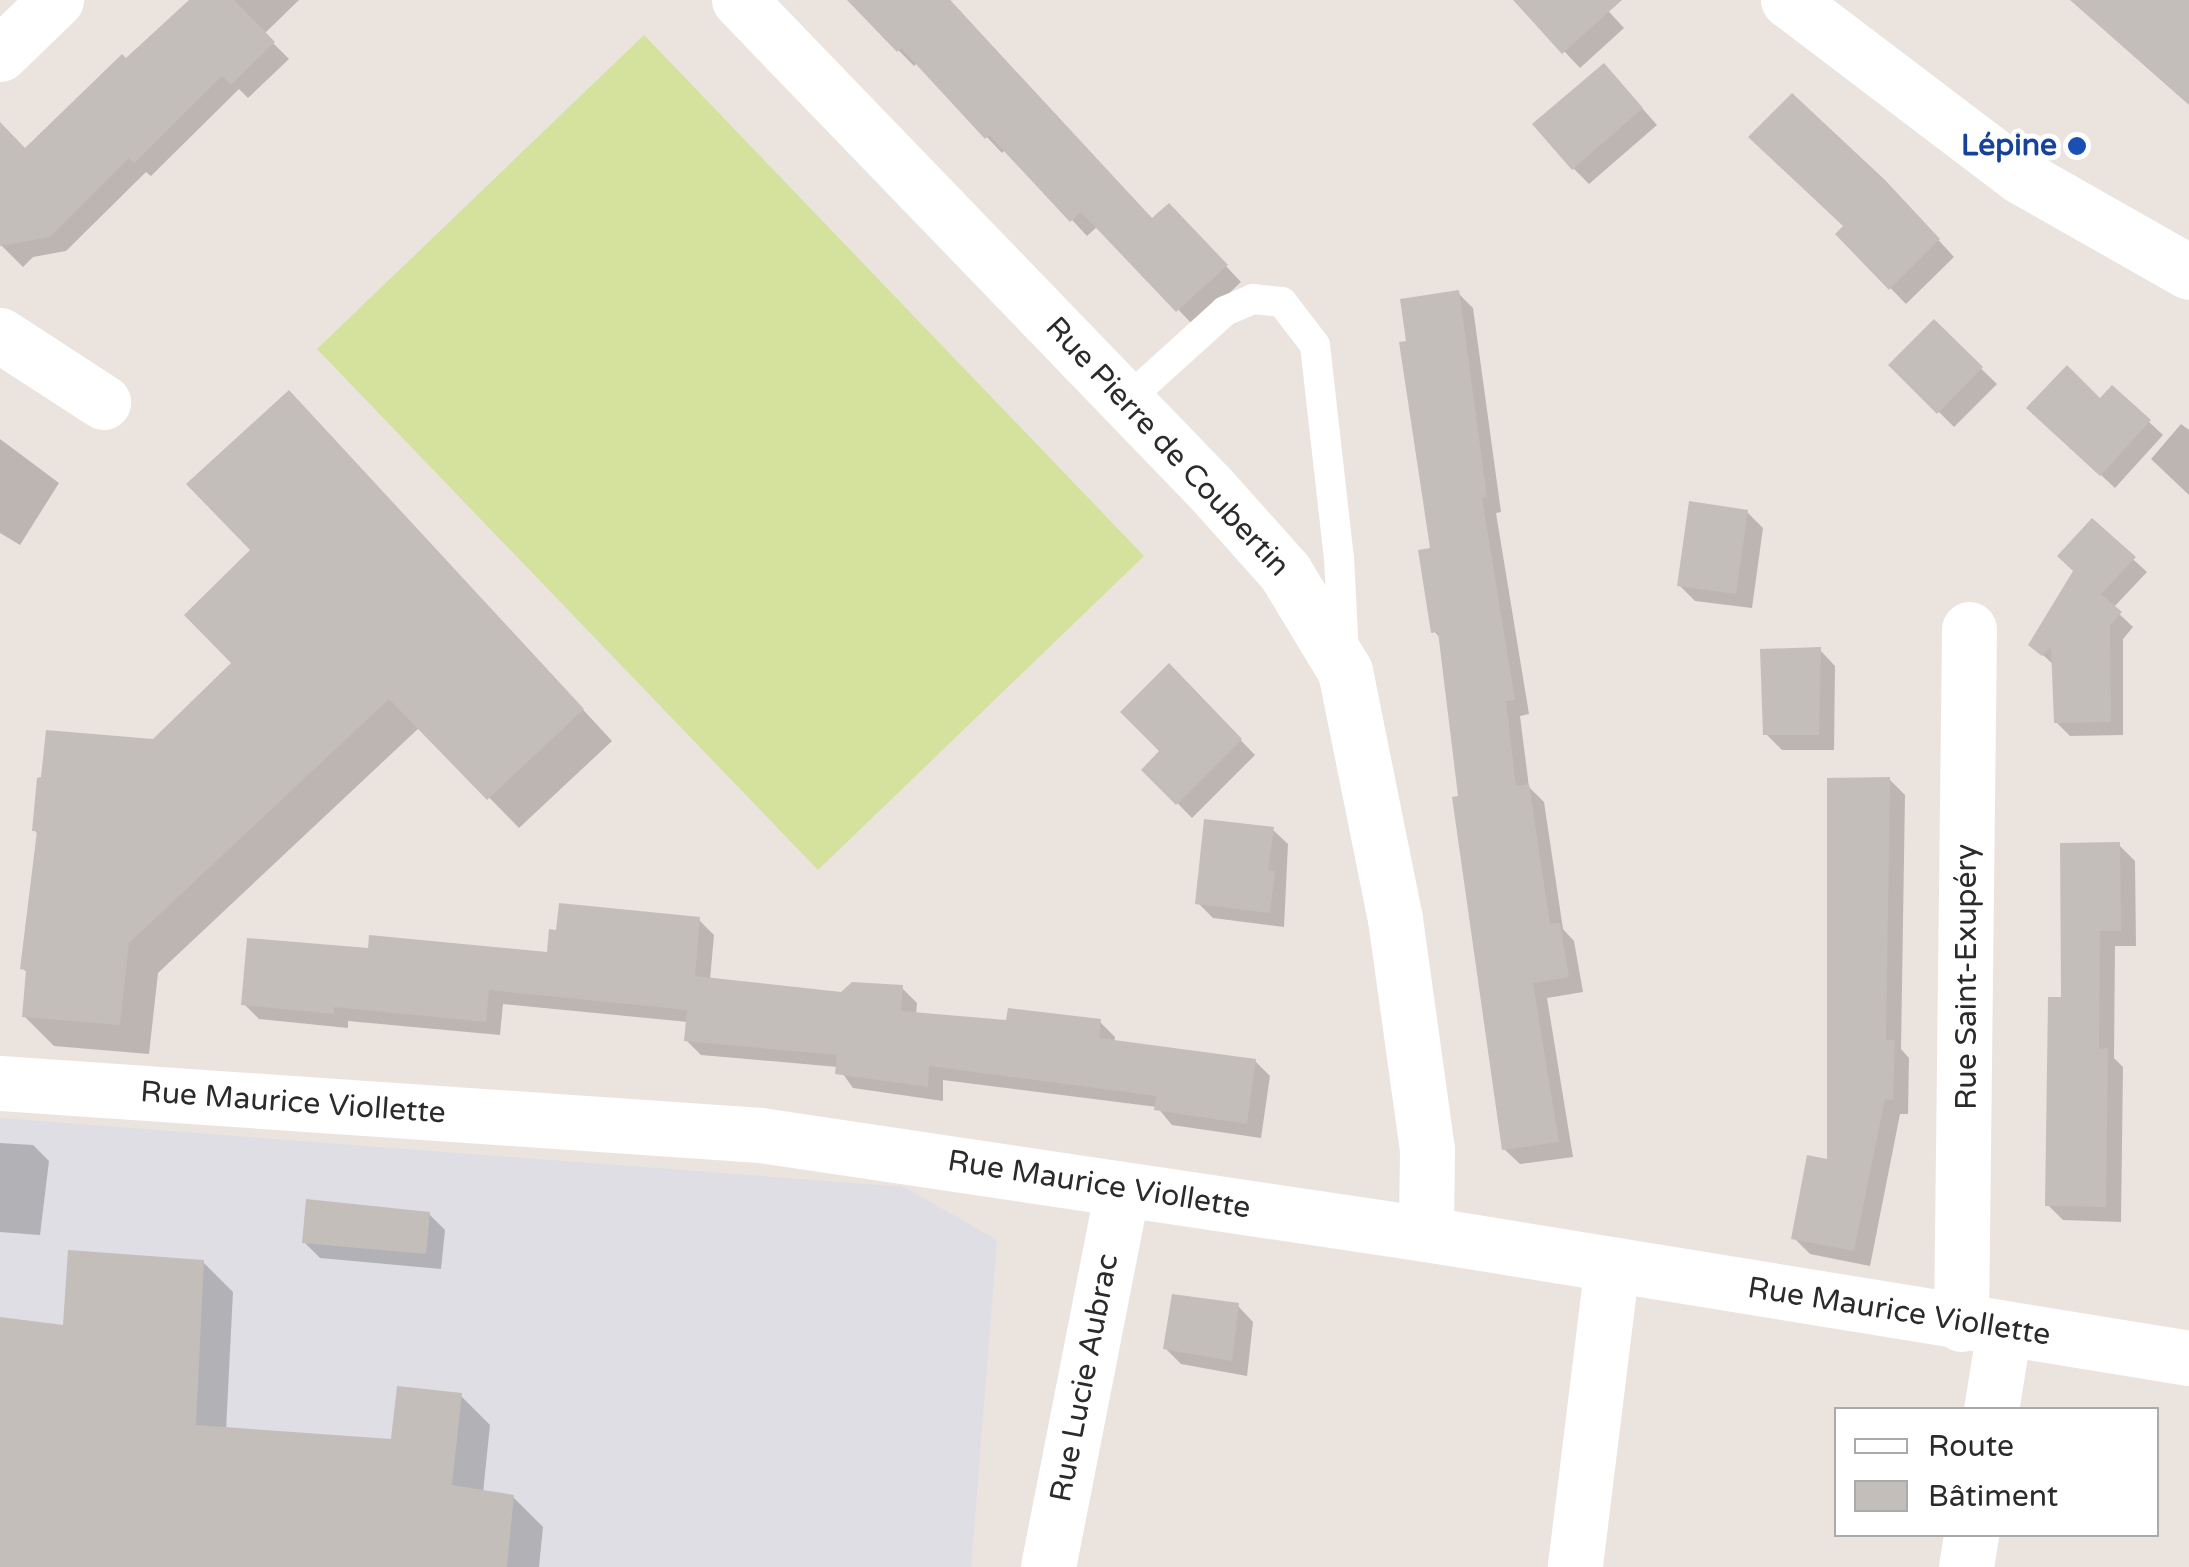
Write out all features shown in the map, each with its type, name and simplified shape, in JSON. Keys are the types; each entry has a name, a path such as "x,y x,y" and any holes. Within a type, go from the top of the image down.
{"street":[{"path":"0,54 56,0"},
{"name":"Rue Pierre de Coubertin","path":"739,0 1128,399 1286,572 1345,672 1395,919 1427,1149 1426,1234"},
{"path":"1788,0 2020,176 2189,272"},
{"path":"0,335 103,402"},
{"name":"Rue Saint-Exupéry","path":"1969,630 1965,1296 1982,1327 1991,1407"},
{"name":"Rue Maurice Viollette","path":"0,1083 760,1134 1426,1234 2189,1358"},
{"name":"Rue Lucie Aubrac","path":"1048,1567 1122,1189"},
{"path":"1575,1565 1612,1265"},
{"path":"1966,1567 1971,1537"}],"lane":[{"path":"1128,399 1224,311 1253,299 1282,302 1315,346 1339,558 1345,672"}],"shaded area":[{"path":"0,1118 904,1187 997,1240 971,1567 0,1567"}],"green space":[{"path":"644,35 1144,556 818,870 317,349"}],"building":[{"path":"189,0 234,0 275,42 231,85 222,76 134,163 129,158 50,237 0,246 0,122 25,148 122,54 126,58"},
{"path":"847,0 950,0 1152,218 1169,203 1228,265 1176,312 1081,212 1070,222 989,135 985,139 901,48 897,52"},
{"path":"1513,0 1622,0 1562,54"},
{"path":"2070,0 2189,0 2189,105"},
{"path":"1604,63 1643,108 1572,170 1532,124"},
{"path":"1792,93 1885,180 1940,239 1889,290 1835,234 1843,226 1748,137"},
{"path":"1459,290 1487,497 1482,498 1515,700 1506,701 1516,786 1529,784 1550,924 1560,923 1569,977 1533,983 1559,1142 1502,1150 1452,797 1458,796 1438,632 1431,633 1418,550 1430,548 1399,342 1406,341 1400,299"},
{"path":"1934,319 1983,367 1937,414 1888,365"},
{"path":"2067,365 2100,398 2112,385 2151,420 2100,476 2026,408"},
{"path":"289,390 584,709 487,800 389,699 129,943 120,1025 22,1017 26,970 20,969 37,831 32,831 37,778 41,777 46,730 153,739 231,663 184,615 250,550 186,484"},
{"path":"1689,501 1748,510 1736,594 1677,586"},
{"path":"2092,518 2136,557 2101,594 2122,612 2110,625 2111,722 2054,723 2051,647 2042,656 2028,645 2073,571 2057,556"},
{"path":"1821,647 1819,735 1763,735 1760,649"},
{"path":"1169,663 1242,739 1176,805 1141,770 1159,751 1120,712"},
{"path":"1890,777 1886,1040 1895,1040 1893,1100 1885,1099 1854,1251 1791,1239 1807,1155 1827,1159 1827,778"},
{"path":"1204,819 1274,827 1268,870 1275,871 1270,913 1195,904"},
{"path":"2120,842 2121,931 2100,931 2099,1049 2108,1048 2106,1207 2045,1206 2048,997 2061,997 2060,843"},
{"path":"559,903 700,917 695,976 841,992 852,982 903,985 901,1011 1006,1020 1008,1008 1101,1019 1099,1038 1256,1059 1247,1124 1154,1110 1156,1096 929,1066 928,1087 835,1074 837,1055 684,1041 687,1010 489,990 486,1022 334,1007 334,1014 241,1005 247,938 368,948 369,935 547,952 549,929 556,930"},
{"path":"306,1199 430,1212 426,1254 302,1243"},
{"path":"68,1250 204,1260 196,1425 391,1439 397,1386 462,1393 452,1485 514,1495 507,1567 0,1567 0,1317 63,1325"},
{"path":"1172,1294 1239,1303 1232,1361 1163,1349"}],"place":[{"name":"Lépine","path":"2077,146"}]}
